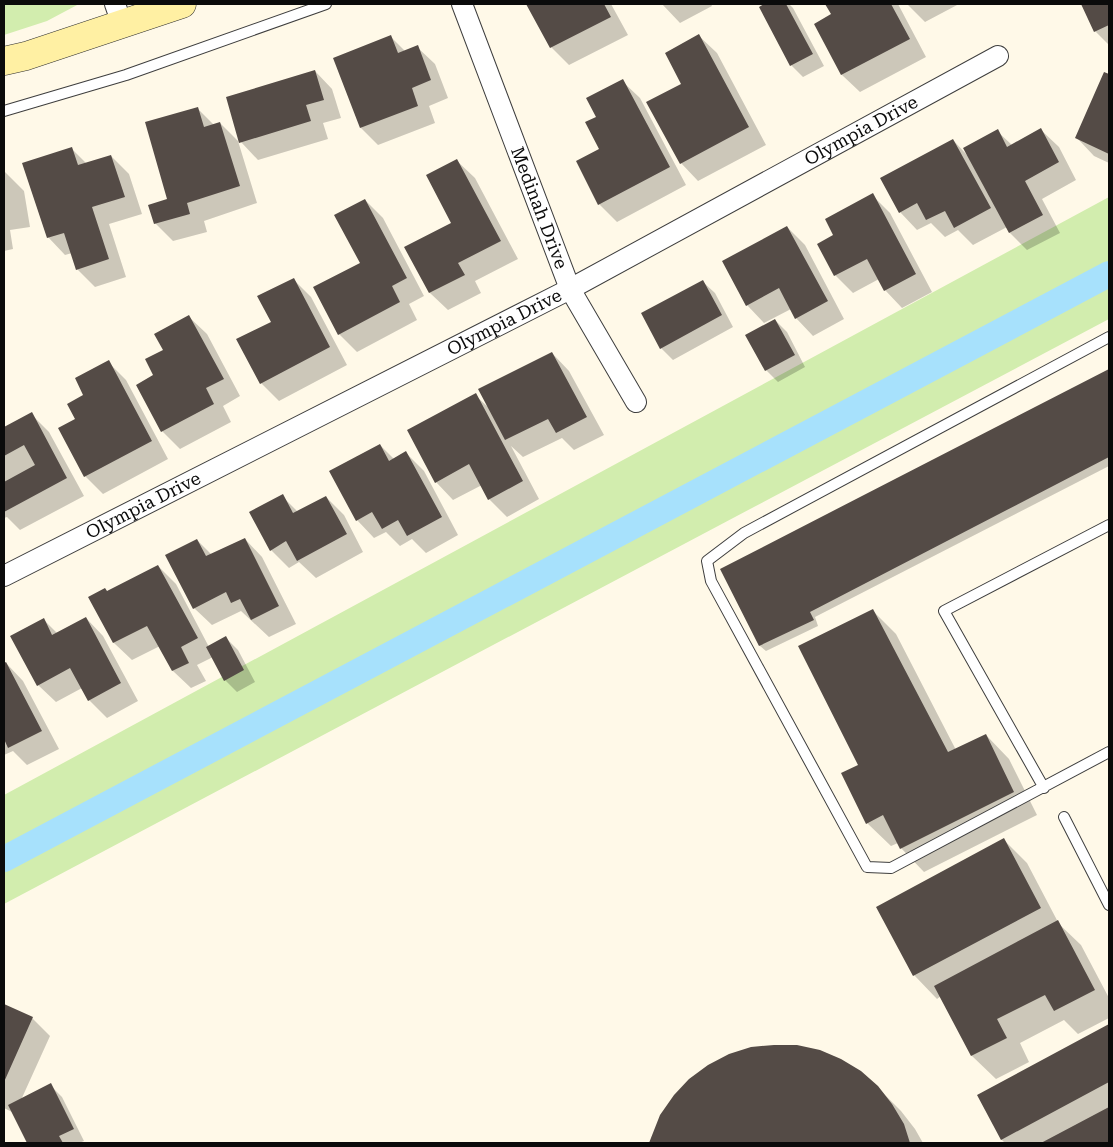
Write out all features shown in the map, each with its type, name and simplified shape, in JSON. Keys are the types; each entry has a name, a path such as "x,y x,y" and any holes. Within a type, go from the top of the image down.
{"street":[{"path":"4,60 26,56 118,14 182,4"},
{"name":"Medinah Drive","path":"462,4 570,289 636,402"},
{"name":"Olympia Drive","path":"4,576 570,289 998,56"}],"lane":[{"path":"4,111 126,75 326,4"},
{"path":"1109,337 744,533 707,561 711,581 867,867 891,868 1109,752"},
{"path":"1044,788 944,611 1109,525"},
{"path":"1064,817 1109,905"}],"green space":[{"path":"4,4 79,4 47,21 4,35"},
{"path":"1109,197 1109,319 4,904 4,795"}],"building":[{"path":"526,4 604,4 611,17 550,48"},
{"path":"764,4 786,4 813,54 790,66 759,7"},
{"path":"825,4 891,4 910,39 841,75 814,24 831,14"},
{"path":"1081,4 1109,4 1109,25 1094,32"},
{"path":"699,34 749,127 680,164 646,102 681,84 665,53"},
{"path":"391,35 398,53 418,45 431,80 412,88 418,106 360,128 333,58"},
{"path":"315,70 324,100 306,105 311,121 239,143 226,97"},
{"path":"1104,72 1109,74 1109,154 1075,138"},
{"path":"623,79 670,167 598,205 576,161 599,149 585,122 596,117 586,98"},
{"path":"198,107 204,127 220,122 240,186 187,203 190,214 154,224 148,205 167,199 145,122"},
{"path":"1041,128 1059,162 1025,181 1043,215 1009,233 963,148 998,129 1007,147"},
{"path":"953,139 991,208 954,228 945,211 926,220 917,203 899,213 880,178"},
{"path":"72,147 78,165 111,155 125,197 92,207 109,259 76,270 64,233 47,238 22,163"},
{"path":"457,159 501,241 458,263 465,275 429,293 404,247 451,223 426,175"},
{"path":"873,193 916,274 884,291 867,259 834,276 817,244 833,235 825,219"},
{"path":"365,199 407,278 392,286 400,302 338,335 313,287 360,263 334,215"},
{"path":"787,226 828,301 795,319 779,288 746,306 722,261"},
{"path":"294,278 330,347 260,384 236,339 271,322 257,296"},
{"path":"703,280 722,315 660,349 641,313"},
{"path":"189,315 224,379 206,388 214,404 161,432 136,385 153,375 145,359 163,350 154,334"},
{"path":"775,319 795,355 765,371 745,335"},
{"path":"552,352 587,417 556,433 548,419 505,440 478,389"},
{"path":"109,360 152,441 84,477 58,428 75,419 67,404 83,395 75,378"},
{"path":"1109,369 1109,457 810,612 814,620 759,646 720,569"},
{"path":"476,393 523,481 488,500 469,464 435,483 407,430"},
{"path":"32,412 67,478 4,512 4,482 35,465 24,445 4,456 4,427"},
{"path":"380,444 389,461 406,451 442,517 407,536 398,520 382,529 372,512 356,521 329,471"},
{"path":"283,494 293,513 326,496 347,534 297,561 286,541 270,551 249,512"},
{"path":"245,538 279,606 251,620 240,599 231,603 226,592 193,609 165,555 197,539 206,556"},
{"path":"158,565 198,638 181,647 189,663 172,671 147,626 113,643 88,597 105,588 107,591"},
{"path":"873,609 948,752 986,734 1014,792 900,849 883,815 866,824 841,773 858,765 798,646"},
{"path":"86,617 121,683 88,701 70,668 37,686 10,636 44,618 52,635"},
{"path":"226,636 244,670 224,681 206,647"},
{"path":"6,662 42,731 8,748 4,739 4,663"},
{"path":"1004,838 1041,908 913,976 876,907"},
{"path":"1058,920 1095,990 1054,1011 1045,995 997,1019 1007,1038 971,1056 934,986"},
{"path":"4,1004 33,1017 4,1082"},
{"path":"1109,1024 1109,1082 1001,1140 977,1095"},
{"path":"797,1045 820,1050 841,1059 861,1071 878,1086 892,1104 904,1124 910,1143 649,1143 660,1115 674,1095 689,1079 708,1065 729,1054 751,1047"},
{"path":"51,1083 74,1129 59,1136 63,1143 27,1143 8,1105"},
{"path":"1109,1107 1109,1143 1041,1143"}],"waterway":[{"path":"4,859 1109,274"}]}
